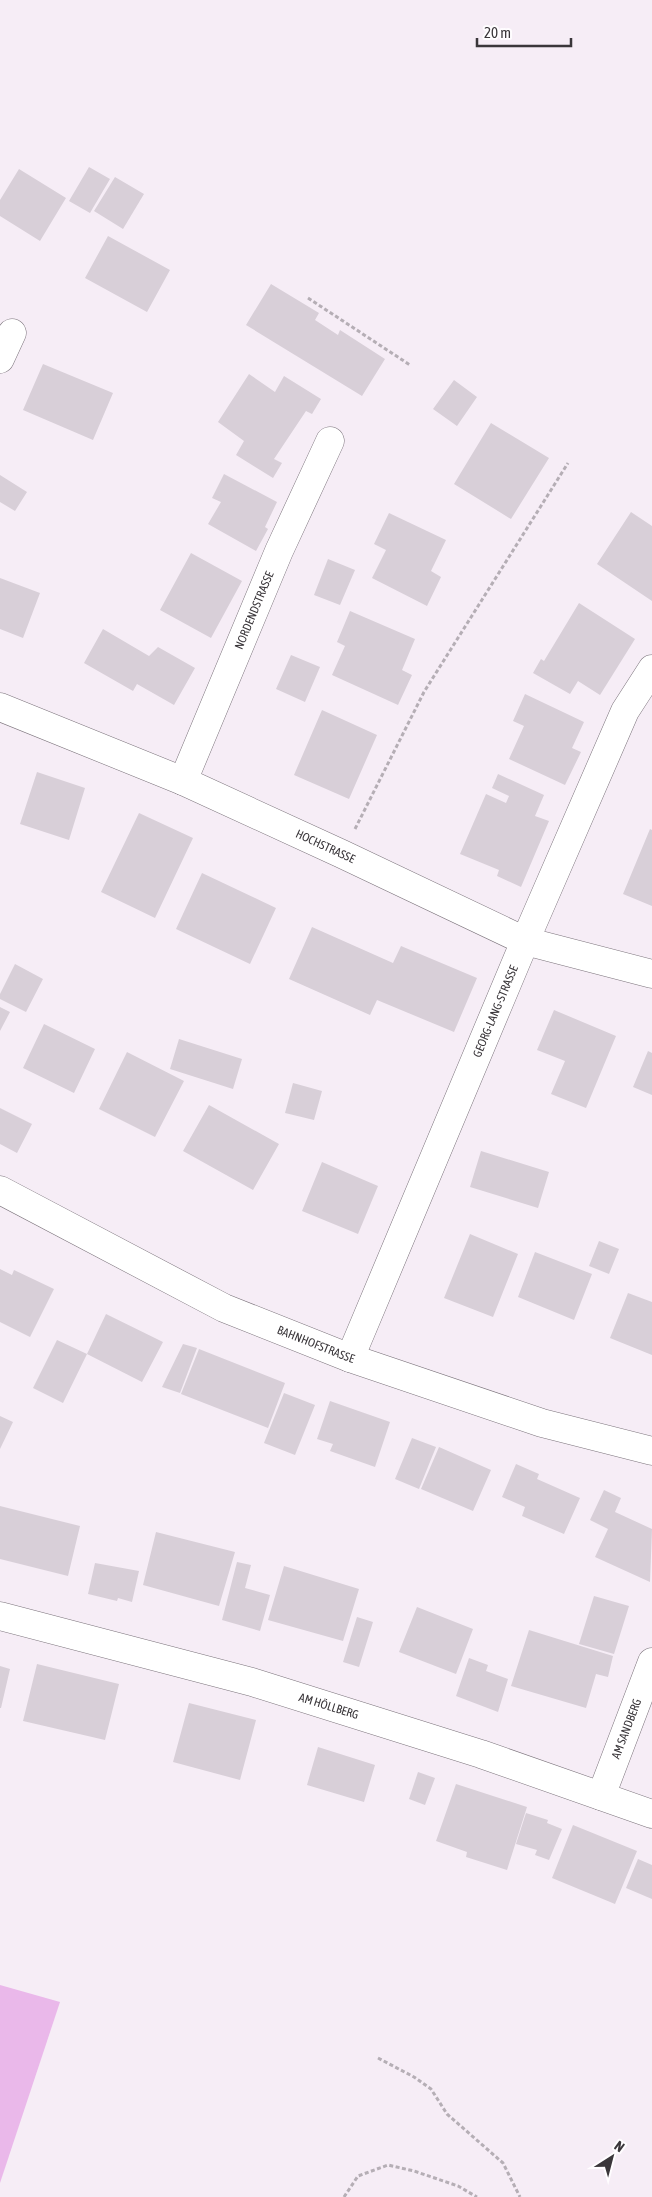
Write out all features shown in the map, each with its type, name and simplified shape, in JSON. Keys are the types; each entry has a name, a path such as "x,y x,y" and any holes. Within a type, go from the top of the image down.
{"street":[{"path":"0,359 12,333"},
{"name":"NORDENDSTRASSE","path":"182,782 279,551 330,441"},
{"name":"GEORG-LANG-STRASSE","path":"350,1358 525,941 625,712 652,668"},
{"name":"HOCHSTRASSE","path":"0,707 182,782 342,854 525,941 652,974"},
{"name":"BAHNHOFSTRASSE","path":"0,1190 224,1308 350,1358 542,1423 652,1451"},
{"name":"AM HÖLLBERG","path":"0,1616 252,1682 481,1754 652,1814"},
{"name":"AM SANDBERG","path":"601,1796 652,1662"}],"path":[{"path":"308,298 410,365"},
{"path":"342,854 424,692 568,463"},
{"path":"378,2058 414,2077 431,2089 447,2114 503,2163 520,2197"},
{"path":"344,2197 358,2176 388,2165 458,2186 477,2197"}],"shaded area":[{"path":"0,1985 60,2002 0,2183"}],"building":[{"path":"89,167 110,179 90,213 69,201"},
{"path":"19,169 66,198 40,241 0,216 0,200"},
{"path":"115,177 144,194 123,229 94,211"},
{"path":"108,236 170,270 147,312 85,278"},
{"path":"271,284 319,313 315,320 338,335 340,330 385,359 362,396 246,325"},
{"path":"43,364 113,393 93,440 23,410"},
{"path":"249,374 275,392 284,376 321,399 312,414 306,411 274,459 282,463 273,478 236,455 244,441 218,422"},
{"path":"454,380 477,397 457,426 433,409"},
{"path":"491,423 549,458 511,519 454,484"},
{"path":"224,474 277,502 265,527 268,529 256,551 208,524 221,502 212,498"},
{"path":"0,475 27,492 15,511 0,502"},
{"path":"631,512 652,526 652,601 597,564"},
{"path":"389,513 446,540 431,571 441,577 427,606 372,578 386,550 374,544"},
{"path":"191,553 242,581 211,638 160,610"},
{"path":"328,559 355,570 340,605 314,595"},
{"path":"0,578 40,593 23,638 0,629"},
{"path":"579,603 635,639 600,695 578,681 570,694 533,673 541,659 544,661"},
{"path":"350,611 415,639 402,670 412,675 398,705 332,675 345,646 337,642"},
{"path":"103,629 149,656 158,647 195,668 174,705 137,684 133,691 84,663"},
{"path":"291,655 320,667 305,702 276,689"},
{"path":"525,694 584,722 572,748 581,752 565,785 509,759 524,726 513,721"},
{"path":"322,710 377,735 349,799 294,775"},
{"path":"37,772 85,788 69,840 20,824"},
{"path":"498,774 544,795 535,816 549,821 521,887 497,876 499,870 460,854 486,794 506,803 509,796 492,788"},
{"path":"139,813 193,838 155,918 101,892"},
{"path":"650,829 652,830 652,906 623,894"},
{"path":"202,873 276,908 250,964 176,929"},
{"path":"312,927 393,963 401,946 477,978 454,1032 377,1000 370,1015 289,979"},
{"path":"15,964 43,979 26,1012 0,999 0,994"},
{"path":"0,1007 10,1012 0,1031"},
{"path":"554,1010 616,1036 586,1108 551,1094 565,1061 537,1050"},
{"path":"44,1024 95,1049 74,1093 23,1068"},
{"path":"179,1039 242,1059 233,1089 170,1069"},
{"path":"648,1051 652,1053 652,1095 633,1087"},
{"path":"127,1052 184,1081 155,1137 99,1109"},
{"path":"293,1083 322,1091 314,1120 285,1113"},
{"path":"209,1105 279,1144 253,1190 183,1151"},
{"path":"0,1108 32,1124 17,1153 0,1144"},
{"path":"481,1151 549,1172 538,1208 470,1187"},
{"path":"322,1162 378,1186 358,1234 302,1211"},
{"path":"470,1234 518,1254 493,1317 444,1298"},
{"path":"599,1241 619,1249 609,1274 589,1266"},
{"path":"535,1252 592,1274 574,1320 518,1297"},
{"path":"0,1269 12,1275 14,1270 54,1289 30,1337 0,1322"},
{"path":"628,1293 652,1302 652,1355 610,1338"},
{"path":"106,1314 163,1342 142,1382 87,1354"},
{"path":"57,1340 87,1354 63,1403 33,1388"},
{"path":"183,1344 197,1348 180,1393 162,1387"},
{"path":"199,1349 285,1383 268,1428 181,1394"},
{"path":"284,1393 315,1405 295,1455 264,1443"},
{"path":"330,1401 390,1422 375,1467 330,1451 333,1444 317,1439"},
{"path":"0,1416 13,1422 0,1449"},
{"path":"412,1438 436,1447 419,1489 395,1479"},
{"path":"439,1447 491,1470 473,1511 421,1489"},
{"path":"516,1464 539,1474 537,1479 580,1498 564,1534 522,1516 525,1507 502,1497"},
{"path":"604,1490 621,1498 615,1512 652,1529 650,1582 595,1557 608,1529 590,1520"},
{"path":"0,1506 80,1526 68,1576 0,1559"},
{"path":"156,1532 235,1552 219,1606 143,1585"},
{"path":"237,1562 251,1565 245,1588 270,1595 260,1631 222,1620"},
{"path":"95,1563 139,1571 132,1602 118,1598 117,1601 88,1594"},
{"path":"284,1566 359,1589 343,1641 268,1620"},
{"path":"594,1596 629,1606 614,1654 579,1644"},
{"path":"417,1607 473,1629 456,1674 399,1652"},
{"path":"357,1617 373,1622 359,1667 343,1662"},
{"path":"529,1630 613,1656 608,1677 596,1674 586,1708 511,1686"},
{"path":"469,1658 488,1665 486,1671 508,1679 498,1712 456,1696"},
{"path":"37,1664 119,1684 105,1740 23,1721"},
{"path":"0,1666 10,1669 1,1708 0,1708"},
{"path":"189,1703 256,1720 240,1780 173,1762"},
{"path":"318,1747 375,1765 364,1802 307,1785"},
{"path":"418,1772 435,1778 425,1805 409,1799"},
{"path":"456,1784 527,1807 507,1870 466,1857 467,1852 436,1841"},
{"path":"526,1813 548,1820 547,1823 562,1829 549,1860 535,1855 537,1850 516,1844"},
{"path":"573,1825 637,1851 615,1904 552,1878"},
{"path":"638,1859 652,1865 652,1899 626,1888"}]}
